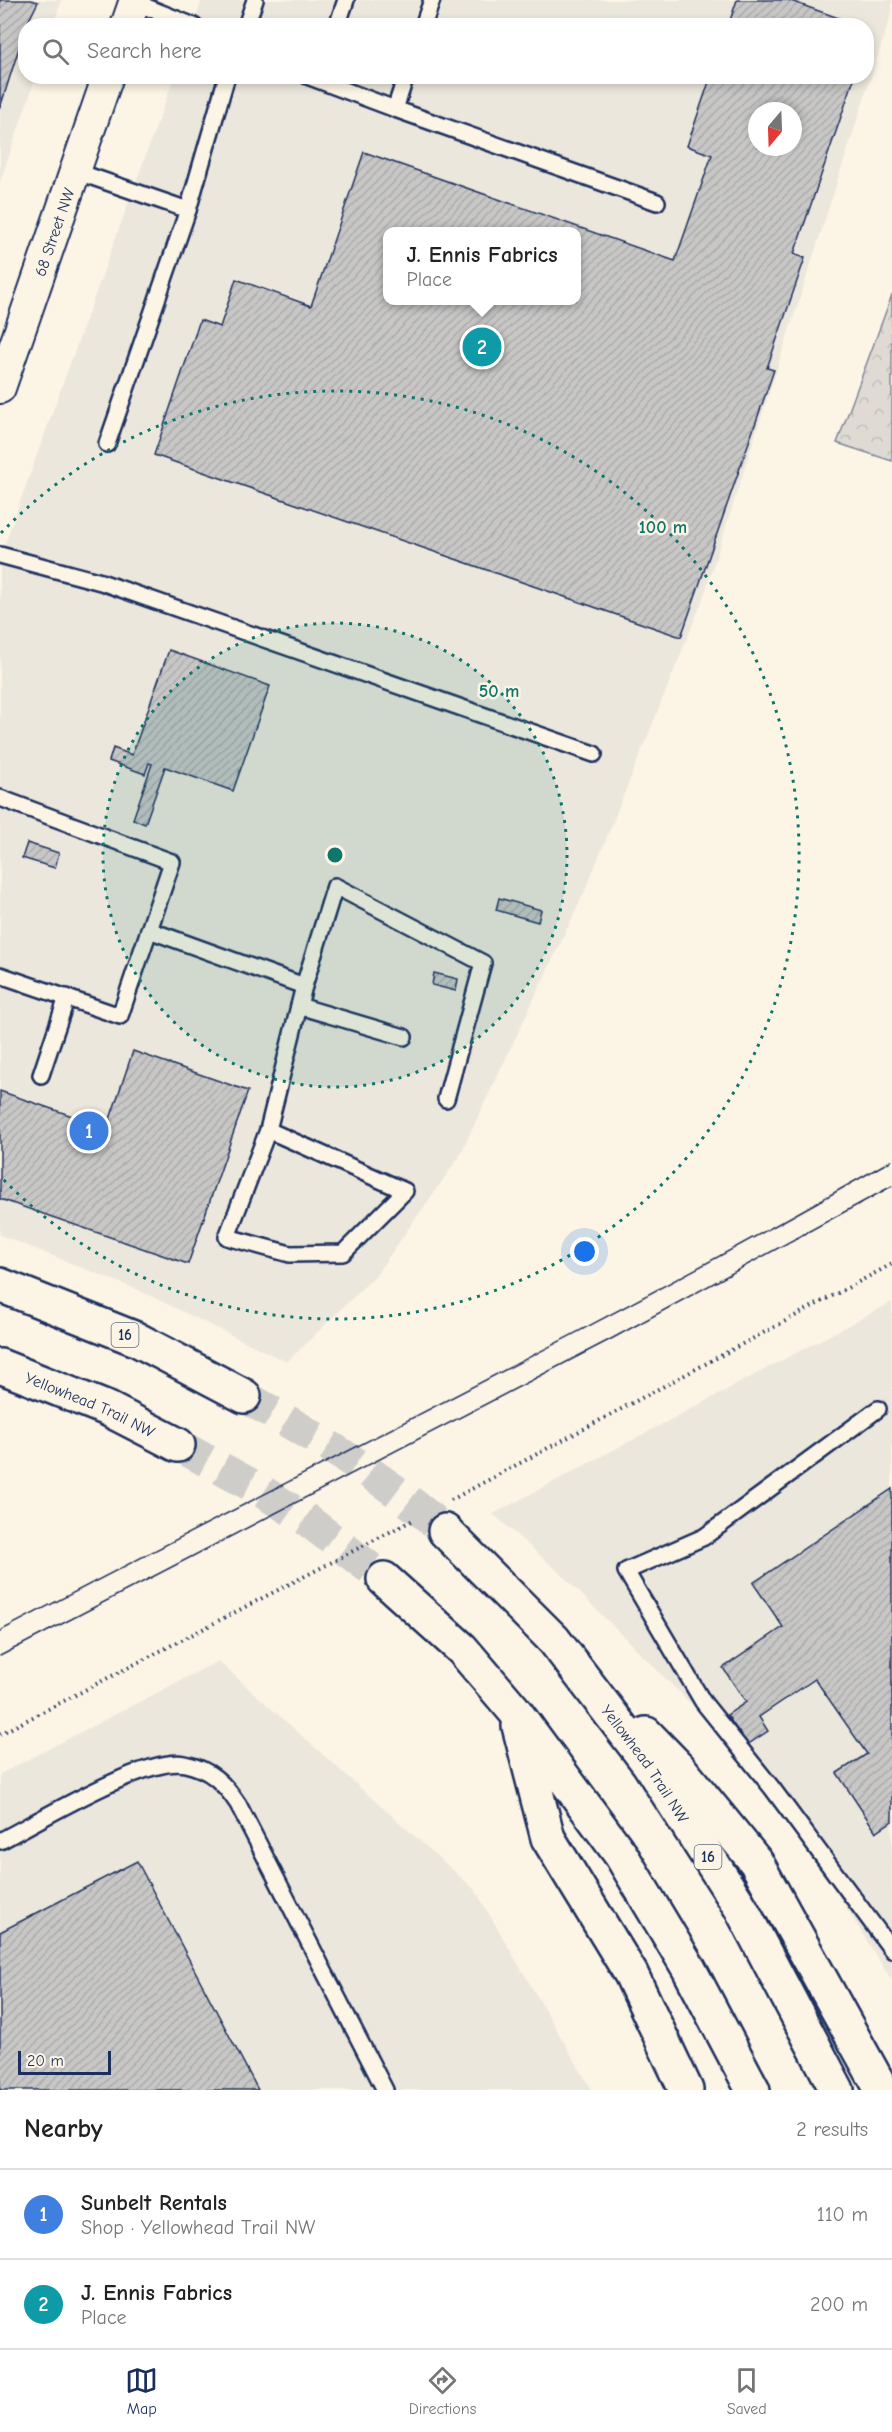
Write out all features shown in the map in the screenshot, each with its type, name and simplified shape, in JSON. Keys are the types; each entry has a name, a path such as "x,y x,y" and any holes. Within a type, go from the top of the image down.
{"highway":[{"name":"16","path":"0,1285 136,1340 244,1396"},
{"name":"Yellowhead Trail NW","path":"0,1366 108,1409 178,1445"},
{"name":"Yellowhead Trail NW","path":"445,1531 554,1640 649,1764 741,1908 837,2090"},
{"path":"384,1579 462,1649 514,1710 621,1854 688,1967 753,2090"},
{"path":"554,1640 679,1768 756,1862 882,2090"},
{"path":"514,1710 548,1838 631,1974 686,2090"}],"street":[{"name":"68 Street NW","path":"0,388 105,84"}],"lane":[{"path":"249,18 255,0"},
{"path":"340,18 346,0"},
{"path":"426,18 432,0"},
{"path":"132,9 165,18"},
{"path":"107,444 188,210 225,84"},
{"path":"330,84 657,202"},
{"path":"395,109 403,84"},
{"path":"75,171 188,210"},
{"path":"0,555 101,582 594,754"},
{"path":"0,798 172,862 120,1016 0,975"},
{"path":"268,1130 405,1191 343,1254 291,1254 227,1237 268,1130 304,986 335,886 483,963 446,1099"},
{"path":"149,930 304,986"},
{"path":"41,1075 67,997"},
{"path":"299,1006 404,1038"},
{"path":"878,1409 704,1537 626,1571 703,1702 772,1788 892,1950"},
{"path":"0,1841 141,1770 183,1764 205,1770 223,1783 238,1804 385,2090"}],"shaded area":[{"path":"0,0 62,0 56,18 18,18 18,84 34,84 0,182"},
{"path":"202,0 892,0 892,12 874,68 874,18 196,18"},
{"path":"171,84 869,84 701,604 585,891 459,1157 376,1275 287,1362 138,1290 0,1235 0,557"},
{"path":"892,1302 892,1981 764,1777 560,1573 493,1514"},
{"path":"218,1661 475,1890 592,2090 0,2090 0,1774"}],"green space":[{"path":"892,295 892,461 837,443"}],"building":[{"path":"0,0 38,2 30,18 18,18 18,51 0,108"},
{"path":"737,0 788,0 839,18 731,18"},
{"path":"708,84 852,84 794,254 805,258 767,368 774,370 681,637 154,455 200,320 220,327 236,279 311,306 364,152 578,227 383,227 383,305 581,305 581,228 675,261 712,155 687,146"},
{"path":"169,650 270,686 233,791 165,767 145,824 133,819 152,764 149,763 145,774 109,761 113,748 132,755"},
{"path":"27,843 59,853 55,868 22,858"},
{"path":"499,898 541,910 538,922 496,910"},
{"path":"434,973 458,979 456,991 432,985"},
{"path":"133,1051 248,1091 188,1264 0,1199 0,1091 107,1128"},
{"path":"892,1489 892,1821 876,1832 837,1773 867,1754 815,1679 759,1717 768,1731 747,1745 727,1715 746,1702 723,1668 783,1627 753,1583"},
{"path":"137,1861 258,2090 0,2090 0,1932"}],"tunnel":[{"path":"244,1396 323,1442 373,1475 445,1531"},
{"path":"178,1445 257,1488 307,1520 384,1579"}],"tram line":[{"path":"0,1631 560,1341 892,1160"},
{"path":"0,1656 613,1338 892,1186"}],"place":[{"name":"J. Ennis Fabrics","path":"482,347"},
{"name":"Sunbelt Rentals","path":"89,1131"}]}
